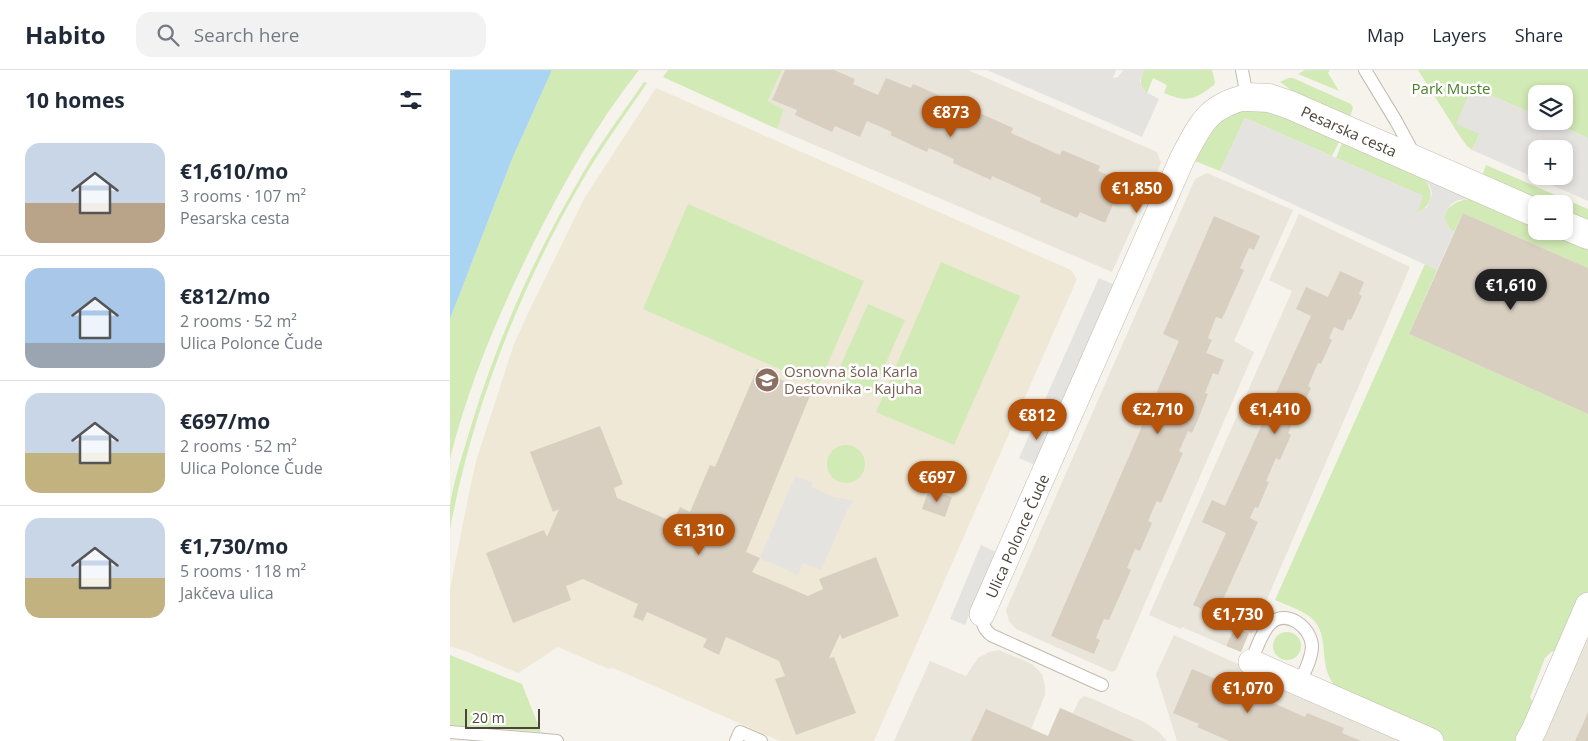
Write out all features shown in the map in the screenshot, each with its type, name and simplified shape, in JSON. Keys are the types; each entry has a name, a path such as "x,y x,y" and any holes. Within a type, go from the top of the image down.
{"street":[{"name":"Pesarska cesta","path":"1182,160 1198,128 1206,118 1224,104 1246,97 1269,98 1290,105 1528,209"},
{"name":"Ulica Polonce Čude","path":"982,614 1182,160"},
{"path":"1573,229 1588,235"},
{"path":"1528,741 1588,605"},
{"path":"1251,662 1431,741"}],"lane":[{"path":"1242,70 1246,97"},
{"path":"1365,70 1417,160"},
{"name":"Ulica Polonce Čude","path":"982,614 984,629 991,635 1102,685"},
{"path":"1251,662 1264,632 1271,622 1283,618 1296,622 1306,630 1312,644 1310,658 1300,682"},
{"path":"450,732 557,741"},
{"path":"736,741 740,732 760,741"}],"shaded area":[{"path":"782,70 968,70 1157,152 1161,163 1112,272 777,129 784,110 768,102"},
{"path":"987,70 1116,70 1113,78 1118,77 1123,70 1144,70 1140,81 1144,91 1159,99 1142,137"},
{"path":"1472,87 1528,112 1528,130 1570,130 1588,138 1588,201 1552,185 1573,185 1573,140 1528,140 1528,175 1472,150 1480,134 1456,124"},
{"name":"Osnovna šola Karla Destovnika - Kajuha","path":"656,88 1071,270 1077,279 874,741 780,741 613,668 609,669 558,647 518,673 450,646 450,589 468,498 476,461 514,344 585,197"},
{"path":"1245,118 1423,196 1417,213 1427,207 1432,194 1430,186 1423,178 1469,199 1458,200 1451,204 1446,212 1445,219 1448,227 1454,232 1437,270 1220,171"},
{"path":"1207,173 1293,210 1234,341 1254,352 1116,670 1112,672 1016,629 1009,621 1006,610 1195,179"},
{"path":"1299,214 1410,267 1252,634 1235,627 1226,646 1149,615 1292,291 1269,280"},
{"path":"1099,278 1115,285 1035,465 1019,458"},
{"path":"795,476 813,483 811,487 834,497 855,501 847,511 821,570 803,563 798,575 760,558"},
{"path":"981,545 996,552 965,625 950,619"},
{"path":"1588,617 1588,741 1533,741"},
{"path":"1174,635 1415,741 1177,741 1156,674"},
{"path":"999,650 1032,664 1042,674 1045,695 1031,729 1048,736 1060,708 1073,713 1079,700 1084,696 1146,723 1159,732 1167,741 894,741 930,661 966,676 978,658 989,652"}],"green space":[{"path":"552,70 639,70 609,111 582,154 533,244 508,296 475,377 450,459 450,319 512,159"},
{"path":"668,70 782,70 768,101 784,110 777,129 663,77"},
{"path":"1144,70 1212,70 1215,82 1214,85 1196,97 1185,99 1164,93 1167,85 1153,78 1147,93 1141,83"},
{"path":"1305,70 1330,70 1328,73 1339,91 1298,74"},
{"name":"Park Muste","path":"1418,70 1588,70 1588,138 1570,130 1573,130 1573,85 1528,85 1528,112 1472,87 1480,134 1472,150 1461,138"},
{"path":"1293,78 1351,104 1353,108 1350,117 1291,90 1280,82"},
{"path":"644,82 647,83 606,143 559,222 519,306 501,349 472,438 450,529 451,497 456,476 481,394 518,300 547,239 586,167"},
{"path":"1242,109 1272,112 1339,142 1332,156 1245,118 1220,171 1195,161 1207,134 1223,117"},
{"path":"1342,143 1423,178 1431,193 1426,207 1416,213 1423,196 1336,158"},
{"path":"1486,165 1528,183 1528,185 1556,195 1529,195 1483,174"},
{"path":"1469,199 1528,225 1528,240 1565,240 1588,250 1588,268 1463,213 1454,232 1445,221 1445,215 1451,206 1462,200"},
{"path":"1573,203 1588,209 1588,221 1573,214"},
{"path":"688,204 864,281 818,386 643,309"},
{"path":"941,262 1020,296 954,445 876,412"},
{"path":"1425,264 1437,270 1409,334 1588,414 1588,592 1563,649 1551,652 1545,658 1530,697 1536,709 1518,741 1446,741 1347,698 1336,688 1328,674 1322,636 1316,623 1302,612 1275,600"},
{"path":"868,304 905,320 872,394 835,378"},
{"path":"846,445 859,451 865,464 859,477 846,483 833,477 827,464 833,451"},
{"path":"1287,632 1297,636 1301,646 1297,656 1287,660 1277,656 1273,646 1277,636"},
{"path":"450,655 522,684 541,732 450,725"}],"water":[{"path":"450,70 552,70 512,159 450,319"}],"building":[{"path":"785,70 834,70 855,79 853,84 878,95 886,78 911,88 913,84 950,100 947,106 973,116 975,111 1013,128 1011,133 1060,155 1062,150 1100,166 1098,171 1123,181 1105,223 1080,212 1077,218 1040,202 1041,198 992,176 991,180 953,163 954,159 929,148 927,152 890,135 892,132 867,121 860,137 835,126 832,132 795,115 797,110 772,100"},
{"path":"1463,213 1588,268 1588,414 1409,334"},
{"path":"1214,216 1260,236 1254,250 1249,248 1240,268 1244,270 1222,319 1216,317 1208,338 1212,340 1206,353 1224,360 1218,375 1213,373 1205,393 1208,394 1192,433 1188,431 1179,451 1183,453 1161,503 1157,501 1148,521 1152,523 1140,551 1135,549 1127,568 1131,570 1109,620 1104,619 1102,623 1096,638 1100,640 1094,654 1051,636 1179,341 1163,334"},
{"path":"1340,271 1364,282 1359,294 1362,296 1351,320 1348,319 1343,331 1334,327 1329,338 1332,340 1321,364 1318,363 1308,386 1311,388 1288,433 1291,435 1280,460 1276,458 1266,481 1269,482 1258,508 1255,507 1250,518 1258,522 1216,615 1193,605 1226,533 1202,522 1212,500 1225,506 1311,316 1296,309 1306,287 1328,297"},
{"path":"757,369 811,393 746,552 760,558 752,572 808,596 823,589 819,579 876,557 899,616 842,639 840,634 829,658 834,657 856,713 796,735 775,679 785,676 779,661 726,637 719,655 703,647 707,639 647,612 643,621 633,617 638,604 583,579 566,586 571,600 513,623 486,553 544,530 547,537 559,509 553,512 530,452 600,426 623,484 614,488 617,498 673,522 680,507 690,512 710,465 715,467"},
{"path":"929,489 952,497 945,517 922,509"},
{"path":"1235,627 1249,633 1241,652 1226,646"},
{"path":"1192,669 1218,680 1220,675 1257,691 1255,695 1305,717 1307,713 1344,728 1342,733 1361,741 1229,741 1197,727 1199,724 1173,713"},
{"path":"1060,708 1135,741 971,741 986,709 1048,736"},
{"path":"1588,712 1588,741 1575,741 1583,724"}],"place":[{"name":"Osnovna šola Karla Destovnika - Kajuha","path":"767,380"}]}
